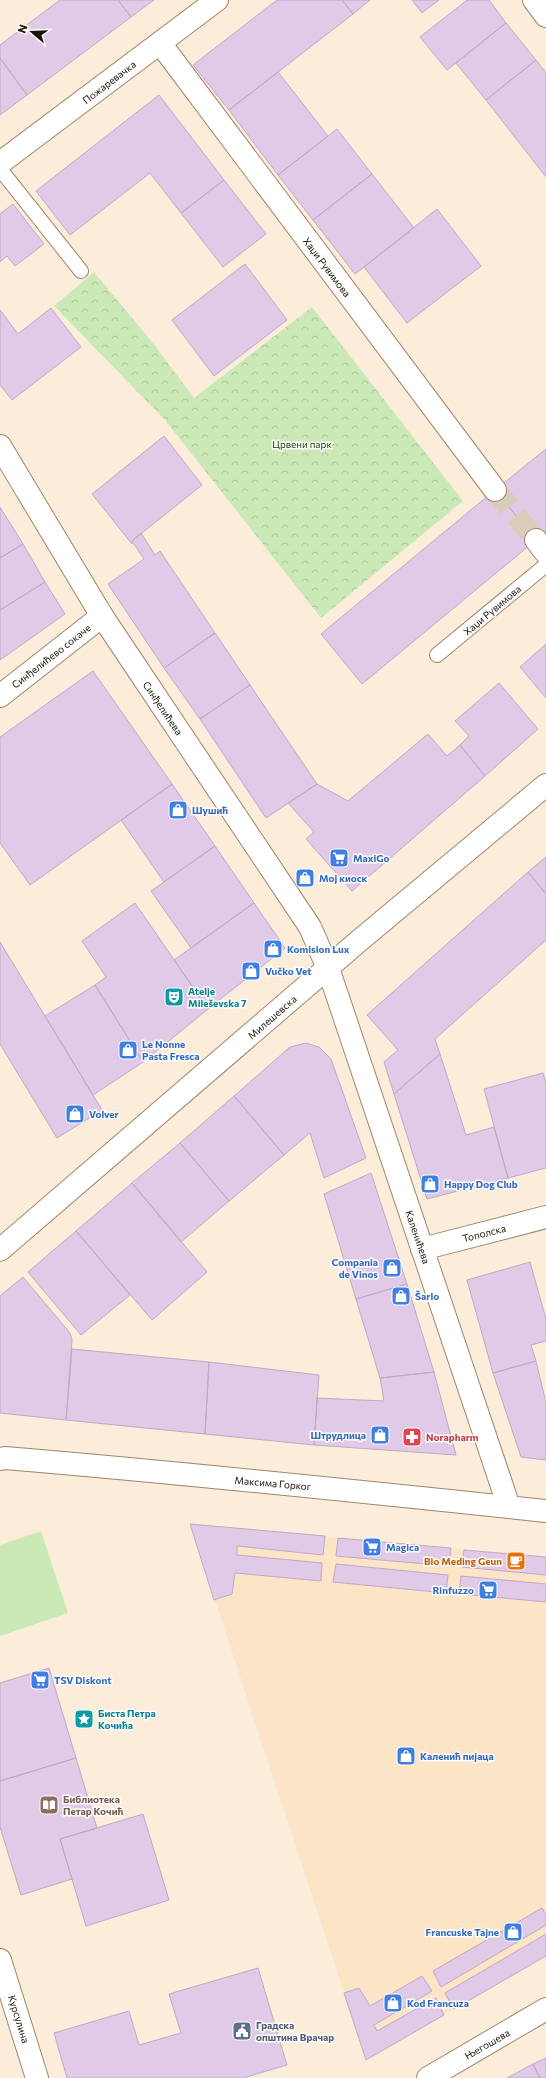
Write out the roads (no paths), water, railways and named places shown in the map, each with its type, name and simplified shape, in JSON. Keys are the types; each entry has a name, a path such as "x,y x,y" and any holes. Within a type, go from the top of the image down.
{"street":[{"name":"Пожаревачка","path":"0,163 217,0"},
{"path":"534,0 546,16"},
{"name":"Хаџи Рувимова","path":"160,44 495,490"},
{"name":"Синђелићева","path":"0,446 102,616 310,927 328,968"},
{"name":"Синђелићево сокаче","path":"0,696 102,616"},
{"name":"Милешевска","path":"0,1250 328,968 546,785"},
{"name":"Каленићева","path":"328,968 509,1507"},
{"name":"Тополска","path":"422,1249 546,1217"},
{"name":"Максима Горког","path":"0,1459 5,1458 104,1466 546,1511"},
{"name":"Курсулина","path":"0,1960 37,2078"},
{"name":"Његошева","path":"428,2078 546,2009"}],"lane":[{"path":"0,169 81,271"},
{"name":"Хаџи Рувимова","path":"437,655 546,565"}],"tunnel":[{"path":"495,490 536,540"}],"place":[{"name":"Шушић","path":"178,810"},
{"name":"MaxiGo","path":"339,858"},
{"name":"Мој киоск","path":"305,878"},
{"name":"Komision Lux","path":"273,949"},
{"name":"Vučko Vet","path":"251,971"},
{"name":"Atelje Mileševska 7","path":"174,997"},
{"name":"Le Nonne Pasta Fresca","path":"128,1050"},
{"name":"Volver","path":"75,1114"},
{"name":"Happy Dog Club","path":"430,1184"},
{"name":"Compania de Vinos","path":"392,1268"},
{"name":"Šarlo","path":"401,1296"},
{"name":"Штрудлица","path":"380,1435"},
{"name":"Norapharm","path":"412,1437"},
{"name":"Magica","path":"372,1547"},
{"name":"Bio Meding Geun","path":"516,1561"},
{"name":"Rinfuzzo","path":"488,1590"},
{"name":"TSV Diskont","path":"40,1680"},
{"name":"Биста Петра Кочића","path":"84,1719"},
{"name":"Каленић пијаца","path":"406,1756"},
{"name":"Библиотека Петар Кочић","path":"49,1805"},
{"name":"Francuske Tajne","path":"513,1932"},
{"name":"Kod Francuza","path":"393,2003"},
{"name":"Градска општина Врачар","path":"242,2031"}],"park label":[{"name":"Црвени парк","path":"302,444"}]}
